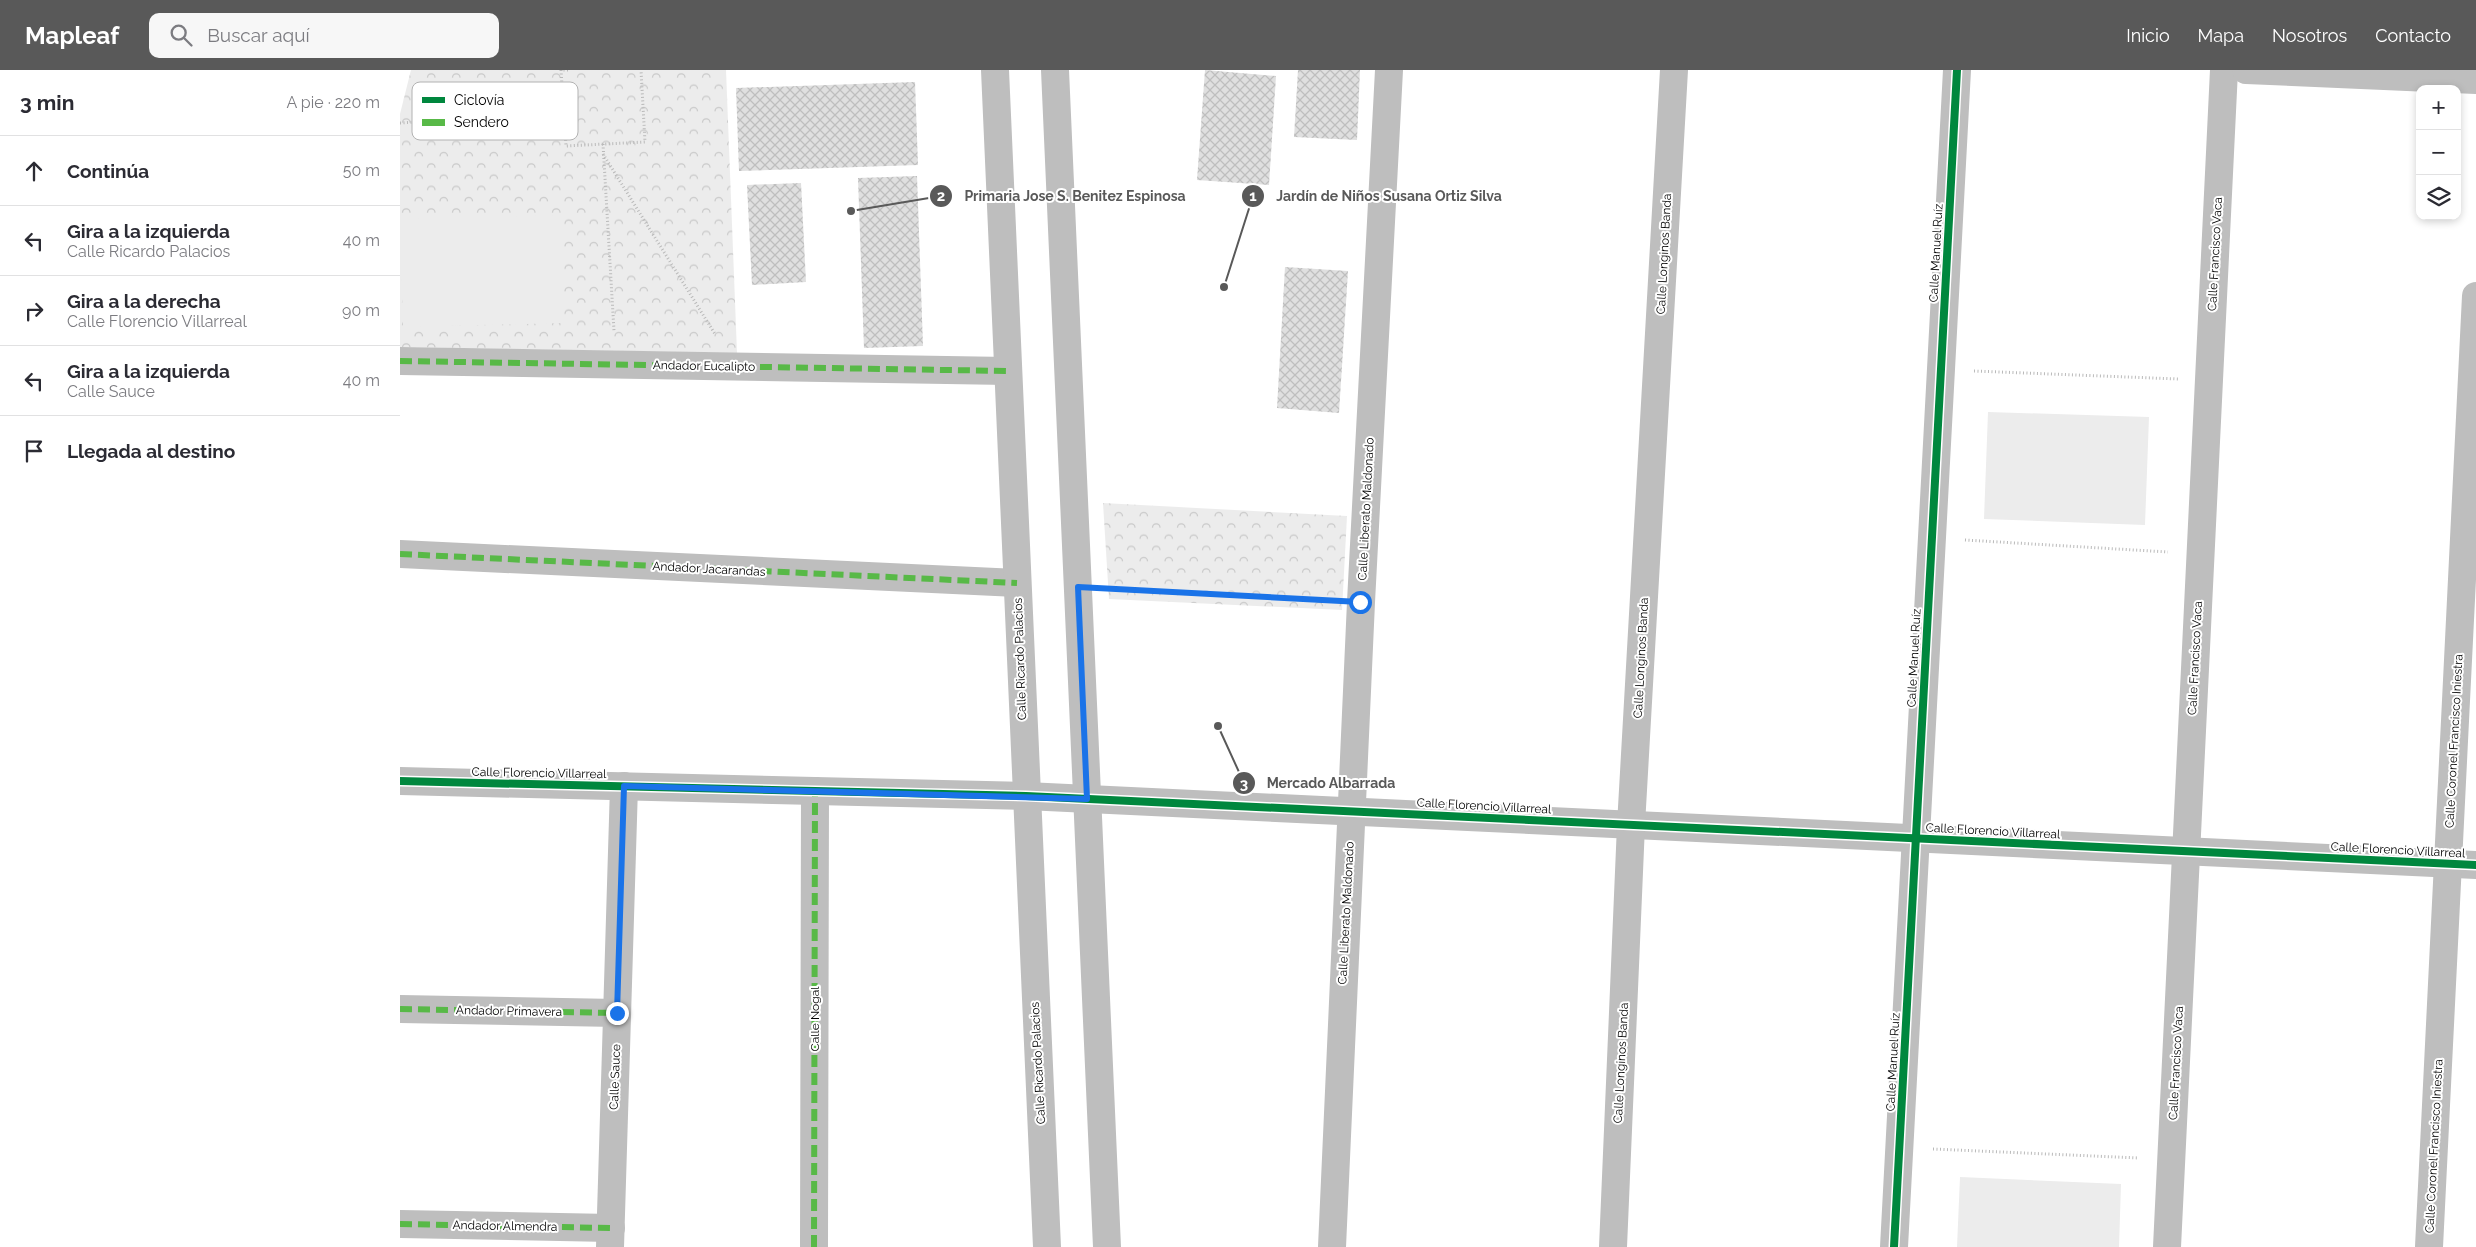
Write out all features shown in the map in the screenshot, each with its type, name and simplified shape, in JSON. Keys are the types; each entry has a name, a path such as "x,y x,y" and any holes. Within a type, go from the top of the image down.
{"street":[{"name":"Calle Ricardo Palacios","path":"995,70 1047,1247"},
{"path":"1055,70 1107,1247"},
{"name":"Calle Liberato Maldonado","path":"1332,1247 1360,602 1389,70"},
{"name":"Calle Longinos Banda","path":"1613,1247 1632,825 1674,70"},
{"name":"Calle Manuel Ruíz","path":"1894,1247 1957,70"},
{"name":"Calle Francisco Vaca","path":"2167,1247 2224,70"},
{"path":"2246,70 2476,80"},
{"name":"Calle Coronel Francisco Iniestra","path":"2429,1247 2476,296"},
{"name":"Andador Eucalipto","path":"400,361 1008,371"},
{"name":"Andador Jacarandas","path":"400,554 1017,583"},
{"name":"Calle Florencio Villarreal","path":"400,782 1026,796 2476,865"},
{"name":"Calle Sauce","path":"611,1238 624,786"},
{"name":"Calle Nogal","path":"814,1247 815,791"},
{"name":"Andador Primavera","path":"400,1009 617,1013"},
{"name":"Andador Almendra","path":"400,1224 611,1238"}],"path":[{"path":"562,82 561,70 568,70"},
{"path":"565,140 566,146 645,142 641,70"},
{"path":"603,144 616,364"},
{"path":"603,154 735,366"},
{"path":"1941,369 2209,380"},
{"path":"1932,538 2200,554"},
{"path":"1078,587 1360,602"},
{"path":"1900,1148 2171,1159"}],"green space":[{"path":"411,70 726,70 737,353 400,347 400,114"},
{"path":"561,215 563,323 403,327 400,219"},
{"path":"1988,412 2149,417 2145,525 1984,519"},
{"path":"1103,503 1347,516 1342,610 1109,599"},
{"path":"1960,1177 2121,1184 2119,1247 1957,1247"}],"building":[{"path":"1205,70 1276,76 1269,185 1197,180"},
{"path":"1298,70 1360,70 1357,140 1294,137"},
{"path":"915,82 918,165 739,171 736,88"},
{"path":"917,176 923,346 864,348 858,178"},
{"path":"801,183 806,282 752,285 747,185"},
{"path":"1285,267 1348,271 1339,413 1277,408"}],"marked path":[{"path":"400,361 1008,371"},
{"path":"400,554 1017,583"},
{"path":"814,1247 815,791"},
{"path":"400,1009 617,1013"},
{"path":"400,1224 611,1228"}],"cycle path":[{"path":"1894,1247 1957,70"},
{"path":"400,781 1026,796 2476,865"}],"place":[{"name":"Primaria Jose S. Benitez Espinosa","path":"851,211"},
{"name":"Jardín de Niños Susana Ortiz Silva","path":"1224,287"},
{"name":"Mercado Albarrada","path":"1218,726"}],"route":[{"path":"617,1013 624,786 1087,799 1078,587 1360,602"}]}
